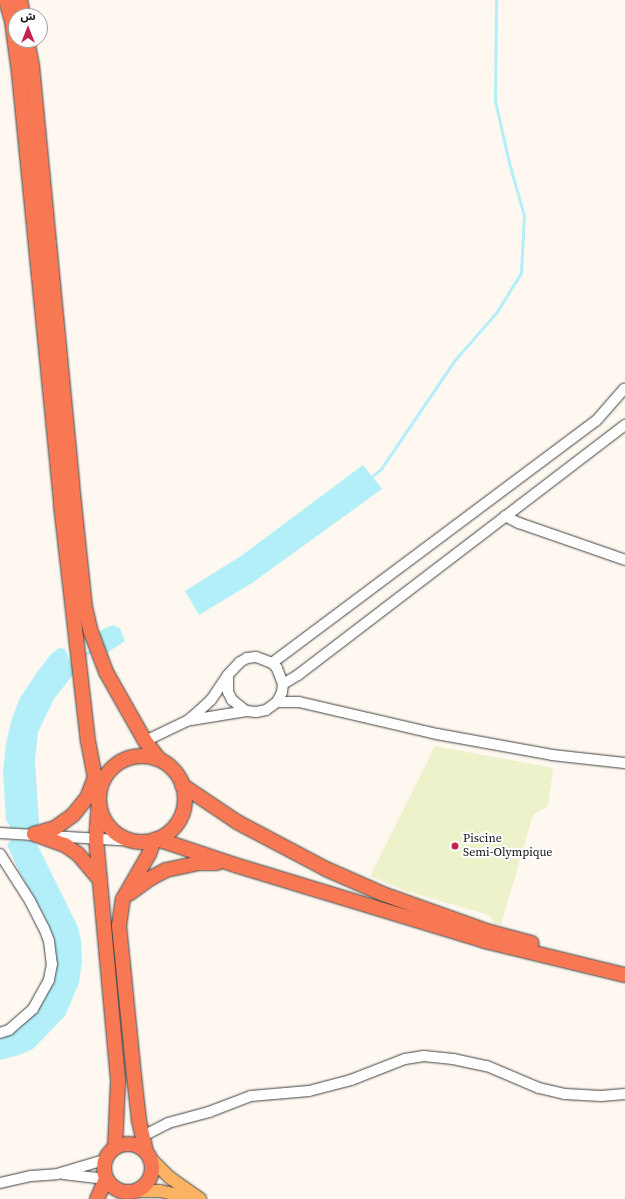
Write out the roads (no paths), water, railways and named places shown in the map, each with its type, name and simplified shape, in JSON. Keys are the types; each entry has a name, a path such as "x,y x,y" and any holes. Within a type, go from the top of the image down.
{"highway":[{"path":"6,0 12,21 19,73 60,497 82,676 87,735 102,814 109,827 121,836 135,841 155,839 168,832 177,823 183,811 185,798 182,785 173,770 159,759 146,741 106,672 91,632 85,606 33,74 29,48"},
{"path":"115,1147 118,1082 96,838 100,787 105,776 113,767 123,760 135,756 147,756 159,759"},
{"path":"34,834 55,828 73,815 87,798 95,777"},
{"path":"182,785 237,822 275,843 326,869 383,894 490,932 625,967"},
{"path":"34,834 65,844 78,854 101,882"},
{"path":"155,839 484,941 625,975"},
{"path":"120,1199 135,1191 148,1181 152,1166 143,1136 136,1090 120,935 120,916 124,899 149,854 155,839"},
{"path":"124,899 151,878 172,868 200,863 235,865"},
{"path":"135,1191 127,1192 116,1190 106,1179 103,1169 104,1160 108,1152 122,1144 139,1146 148,1155"},
{"path":"97,1199 106,1179"}],"main road":[{"path":"148,1155 169,1177 200,1199"},
{"path":"135,1191 160,1190 196,1199"}],"street":[{"path":"272,663 596,421 625,388"},
{"path":"283,684 625,425"},
{"path":"505,516 519,523 625,560"},
{"path":"146,741 187,721 211,700 228,675 240,662 247,658 256,657 272,663 278,668 283,684 282,692 277,702 266,710 256,712 246,711 187,721"},
{"path":"228,675 228,692 232,700 246,711"},
{"path":"277,702 299,702 437,734 552,755 625,763"},
{"path":"2,833 135,841"},
{"path":"0,854 30,901 44,928 49,941 52,964 49,980 33,1010 9,1030 0,1033"},
{"path":"143,1136 168,1123 209,1112 251,1096 309,1091 351,1080 405,1059 424,1056 453,1059 487,1066 540,1088 565,1094 601,1096 625,1094"},
{"path":"0,1183 57,1174 104,1160"},
{"path":"57,1174 106,1179"}],"water":[{"path":"363,465 382,489 252,583 199,615 185,591 241,556"},
{"path":"113,625 120,628 125,641 107,653 99,634 101,630"},
{"path":"59,648 65,649 74,670 72,676 54,699 38,732 35,761 39,823 34,829 11,828 6,820 3,772 6,744 12,718 20,698 36,674 51,654"},
{"path":"11,840 33,841 38,846 78,927 81,940 82,961 79,983 65,1016 33,1049 19,1055 0,1060 0,1037 9,1035 23,1025 38,1008 55,952 54,938 45,917 19,871 7,845"}],"waterway":[{"path":"370,478 381,469 454,361 496,313 521,273 524,216 509,163 495,101 496,0"},
{"path":"83,655 93,650"}],"place":[{"name":"Piscine Semi-Olympique","path":"455,846"}]}
